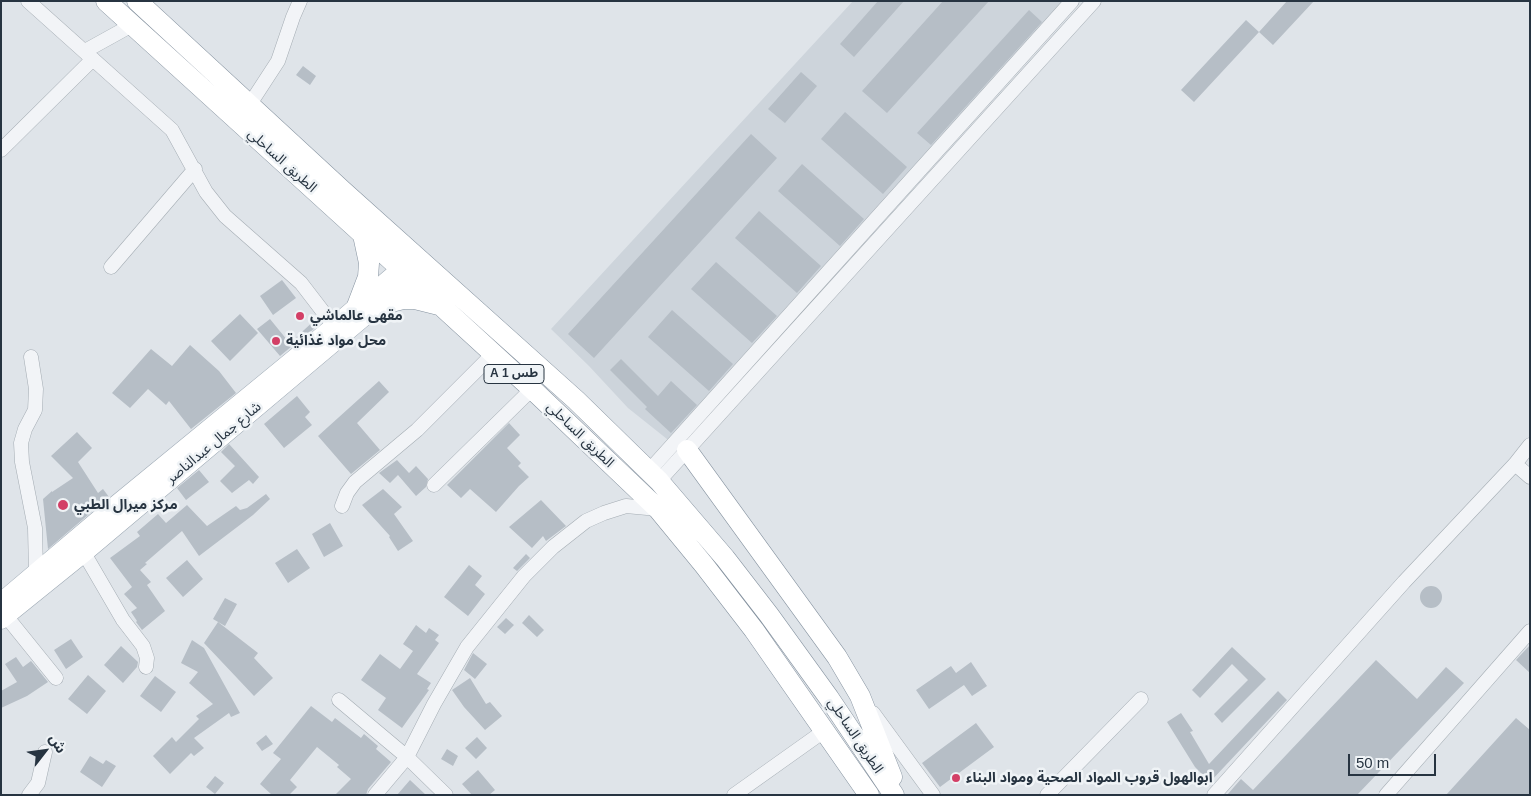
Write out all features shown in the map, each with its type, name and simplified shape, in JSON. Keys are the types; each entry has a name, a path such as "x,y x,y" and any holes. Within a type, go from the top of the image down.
{"highway":[{"name":"الطريق الساحلي","path":"106,1 406,273 658,509 754,630 870,795"},
{"name":"الطريق الساحلي","path":"137,1 343,191 576,400 653,477 725,558 763,608 829,698 894,795"},
{"path":"363,235 369,263 366,306 403,299 440,305"},
{"path":"687,450 837,657 860,696 900,795"}],"main road":[{"name":"شارع جمال عبدالناصر","path":"3,613 84,553 421,260"},
{"name":"شارع جمال عبدالناصر","path":"3,613 36,572 334,326 366,306"}],"street":[{"path":"28,1 172,130 206,192 225,216 301,282 334,326"},
{"path":"250,104 278,62 300,1"},
{"path":"653,477 687,450 923,178 1072,1"},
{"path":"653,477 923,178 1094,1"},
{"path":"1,150 89,55 132,25"},
{"path":"111,267 195,169"},
{"path":"342,506 347,493 355,482 417,430 493,354"},
{"path":"31,357 36,389 35,410 25,429 21,443 22,462 35,528 36,572"},
{"path":"434,485 532,389"},
{"path":"1214,795 1404,582 1515,464 1530,445"},
{"path":"1515,464 1530,477"},
{"path":"375,795 407,758 467,647 518,584 542,559 572,531 586,521 604,513 626,506 658,509"},
{"path":"84,553 123,620 144,646 147,658 146,667"},
{"path":"3,613 56,678"},
{"path":"1386,795 1530,631"},
{"path":"860,696 933,795"},
{"path":"1047,795 1141,699"},
{"path":"339,700 407,758 446,795"},
{"path":"734,795 824,731"},
{"path":"29,795 38,783 45,752"}],"shaded area":[{"path":"853,1 1066,1 672,443 628,408 551,329"}],"building":[{"path":"878,1 904,1 854,57 840,44"},
{"path":"943,1 989,1 887,113 862,91"},
{"path":"1287,1 1314,1 1273,45 1259,32"},
{"path":"1029,10 1042,22 931,145 917,133"},
{"path":"1246,20 1259,32 1194,102 1181,90"},
{"path":"303,66 316,76 310,85 296,75"},
{"path":"801,72 817,86 785,123 768,109"},
{"path":"845,112 907,167 883,194 821,139"},
{"path":"751,134 777,158 594,358 568,334"},
{"path":"802,164 864,219 840,246 778,191"},
{"path":"759,211 821,266 797,293 735,238"},
{"path":"716,262 777,316 752,343 691,289"},
{"path":"282,280 296,298 273,315 260,296"},
{"path":"672,310 733,364 709,391 648,337"},
{"path":"240,314 258,333 230,361 211,341"},
{"path":"317,318 321,323 294,345 291,342"},
{"path":"270,319 292,346 280,356 257,329"},
{"path":"190,345 219,371 236,393 191,429 169,401 166,405 148,389 130,408 112,393 151,349 172,366"},
{"path":"621,359 658,396 671,381 697,405 671,433 645,409 647,407 610,370"},
{"path":"379,381 389,392 357,423 380,450 351,474 318,436"},
{"path":"297,396 310,412 305,417 312,425 284,448 264,424"},
{"path":"509,423 520,435 507,448 521,463 518,466 529,477 496,512 470,489 461,498 447,485"},
{"path":"77,432 92,448 78,462 98,493 103,489 109,497 48,549 43,499 73,478 51,456"},
{"path":"229,444 259,477 253,484 249,480 232,493 220,481 235,466 221,452"},
{"path":"397,460 409,473 416,466 428,479 426,487 416,496 398,475 390,483 379,473"},
{"path":"199,470 209,482 186,500 177,488"},
{"path":"383,489 402,507 394,514 413,541 398,551 390,536 362,505"},
{"path":"266,494 270,499 253,515 199,556 182,531 145,563 147,564 140,570 151,582 147,585 165,611 142,630 131,612 137,608 124,594 132,587 110,558 140,536 137,532 158,514 166,523 187,505 207,526 236,506 240,510 247,508"},
{"path":"541,500 566,526 546,541 543,536 532,548 509,527"},
{"path":"330,523 343,546 324,557 312,534"},
{"path":"297,549 310,568 288,583 275,563"},
{"path":"526,554 530,558 517,571 513,568"},
{"path":"187,560 203,579 183,597 166,578"},
{"path":"469,565 482,576 475,585 485,594 468,616 444,597"},
{"path":"1431,586 1439,589 1442,597 1439,605 1431,608 1423,605 1420,597 1423,589"},
{"path":"225,598 237,604 225,626 213,619"},
{"path":"529,615 544,630 537,637 522,623"},
{"path":"506,618 514,625 505,634 497,627"},
{"path":"218,622 258,653 254,658 273,678 254,696 204,643"},
{"path":"416,625 426,633 429,628 439,635 435,640 439,643 417,674 431,683 427,689 429,690 402,728 378,710 386,698 361,680 380,654 400,669 413,651 403,644"},
{"path":"71,639 83,657 66,669 54,650"},
{"path":"192,640 204,648 240,713 231,717 229,713 194,738 204,748 194,756 191,753 170,774 153,756 172,737 176,742 199,719 196,716 213,704 189,683 198,672 181,663"},
{"path":"1530,645 1530,673 1516,660"},
{"path":"121,646 138,662 137,667 123,683 104,665"},
{"path":"1232,647 1266,679 1222,723 1214,714 1248,680 1232,664 1200,698 1192,690"},
{"path":"473,653 487,664 475,679 464,670"},
{"path":"16,657 23,667 31,661 48,682 27,696 1,708 1,691 17,682 5,664"},
{"path":"1376,660 1417,699 1446,667 1464,683 1357,795 1227,795 1241,779 1253,790"},
{"path":"971,662 987,686 972,696 964,685 929,709 916,690 951,666 956,673"},
{"path":"88,675 106,691 87,714 68,699"},
{"path":"155,676 176,692 161,712 140,696"},
{"path":"470,678 486,704 490,702 502,716 485,730 464,707 452,690"},
{"path":"1278,691 1287,700 1210,782 1195,767 1167,722 1181,713 1193,731 1190,732 1209,764"},
{"path":"311,706 332,722 335,718 361,738 364,734 378,746 376,749 391,762 368,789 366,795 335,795 351,779 337,767 339,765 317,747 290,780 297,787 290,794 272,795 260,784 281,759 273,753"},
{"path":"1516,718 1530,730 1530,795 1446,795"},
{"path":"976,723 994,747 940,787 922,763"},
{"path":"266,735 273,744 262,751 256,743"},
{"path":"477,737 487,748 476,759 465,748"},
{"path":"447,749 458,756 453,766 441,759"},
{"path":"90,756 103,764 106,760 116,766 102,787 80,772"},
{"path":"478,770 495,790 489,795 472,795 462,784"},
{"path":"215,776 224,783 215,794 206,787"},
{"path":"410,780 426,795 397,795"}],"place":[{"name":"مقهى عالماشي","path":"300,316"},
{"name":"محل مواد غذائية","path":"276,341"},
{"name":"مركز ميرال الطبي","path":"63,505"},
{"name":"ابوالهول قروب المواد الصحية ومواد البناء","path":"956,778"}]}
